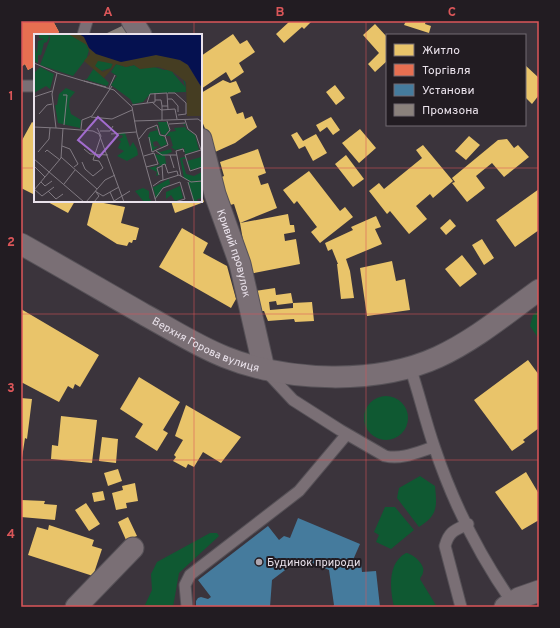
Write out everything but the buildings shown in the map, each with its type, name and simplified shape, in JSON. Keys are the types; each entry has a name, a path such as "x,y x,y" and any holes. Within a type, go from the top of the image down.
{"street":[{"path":"132,21 140,34"},
{"name":"Кривий провулок","path":"202,142 215,194 240,264 264,369"},
{"name":"Верхня Горова вулиця","path":"21,244 188,340 224,357 264,369 324,376 369,374 410,367 438,357 454,349 539,290"},
{"path":"76,607 133,548"},
{"path":"509,604 539,591"}],"lane":[{"path":"83,34 87,21"},
{"path":"21,86 34,86"},
{"path":"410,367 434,447 468,524 509,604"},
{"path":"264,369 293,400 378,452 392,458 406,456 434,447"},
{"path":"187,607 185,585 190,575 299,491 347,434"},
{"path":"461,607 445,546 448,536 453,531 468,524"}],"green space":[{"path":"539,310 539,339 530,326 533,315"},
{"path":"382,396 390,396 402,402 408,414 408,422 402,434 390,440 382,440 370,434 364,422 364,414 370,402"},
{"path":"420,476 435,486 436,505 430,518 419,527 397,498 399,488"},
{"path":"385,507 395,507 414,530 391,549 376,542 379,535 374,532"},
{"path":"210,533 217,533 219,536 179,573 173,607 144,607 152,590 151,574 157,562"},
{"path":"406,553 415,557 421,563 423,573 420,579 437,607 394,607 391,577 396,563 400,557"}],"place":[{"name":"Будинок природи","path":"259,562"}]}
